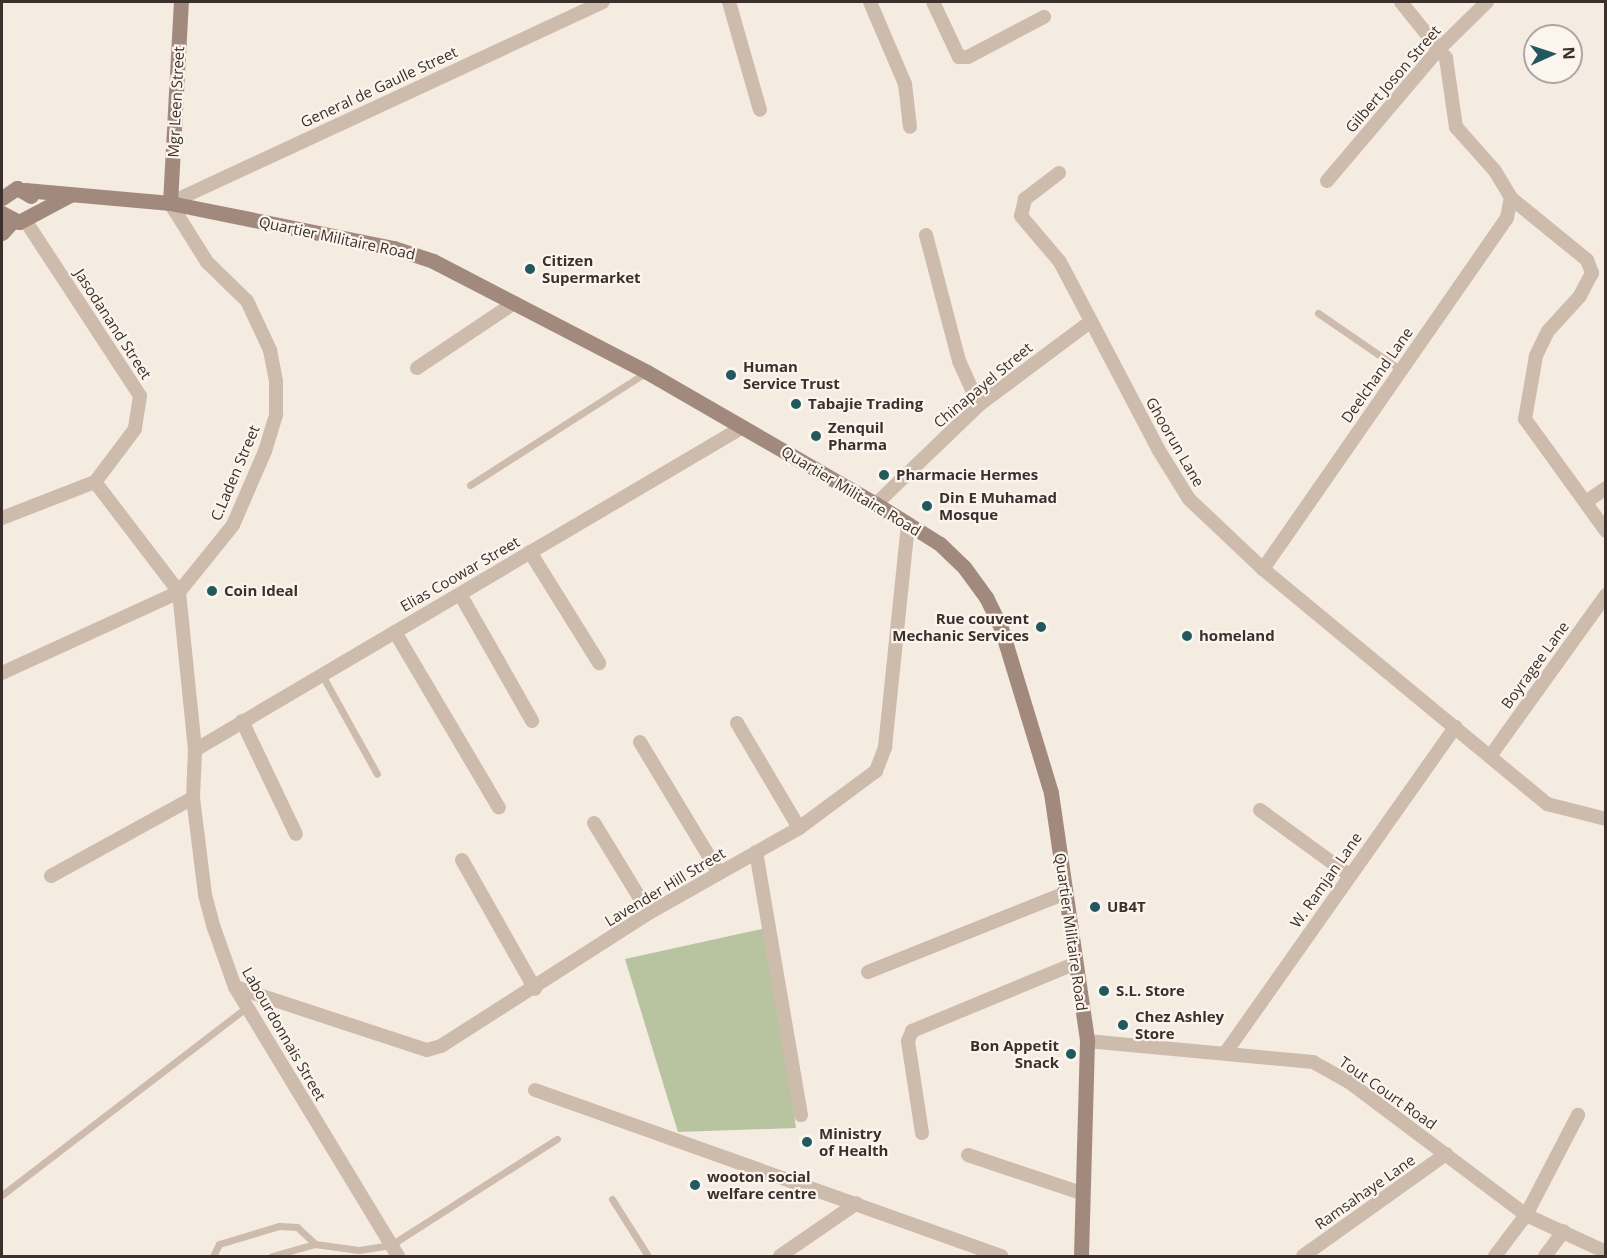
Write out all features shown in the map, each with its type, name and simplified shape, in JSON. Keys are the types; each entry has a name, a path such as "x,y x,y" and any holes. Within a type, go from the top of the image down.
{"main road":[{"name":"Mgr Leen Street","path":"170,203 181,2"},
{"name":"Quartier Militaire Road","path":"9,190 112,196 170,203 394,248 433,261 647,372 743,427 940,544 964,567 986,597 1001,628 1039,744 1066,893 1087,1041 1081,1257"},
{"path":"9,190 34,201 14,221"},
{"name":"Quartier Militaire Road","path":"14,221 70,195"}],"street":[{"name":"General de Gaulle Street","path":"170,203 603,2"},
{"path":"729,2 760,110"},
{"path":"870,2 905,84 910,127"},
{"path":"933,2 959,57 968,57 1044,17"},
{"path":"1401,2 1439,49 1450,70 1456,127 1495,171 1511,198 1587,260 1592,273 1580,296 1548,331 1536,356 1525,419 1587,501 1605,531"},
{"name":"Gilbert Joson Street","path":"1328,181 1439,49 1487,2"},
{"name":"Ghoorun Lane","path":"1059,173 1025,199 1021,216 1060,262 1090,322 1176,480 1189,499 1263,569 1491,755 1547,804 1605,819"},
{"name":"Deelchand Lane","path":"1263,569 1507,218 1511,198"},
{"name":"C.Laden Street","path":"170,203 207,262 247,302 270,350 276,381 276,414 265,450 233,525 179,592"},
{"name":"Jasodanand Street","path":"14,221 140,396 135,429 94,482"},
{"path":"926,235 959,361 979,405"},
{"path":"417,368 514,303"},
{"name":"Chinapayel Street","path":"876,504 979,405 1090,322"},
{"name":"Elias Coowar Street","path":"195,750 743,427"},
{"path":"2,518 94,482 179,592 2,673"},
{"path":"1587,501 1605,488"},
{"name":"Lavender Hill Street","path":"235,987 427,1050 462,1035 650,914 799,828 876,771 885,747 908,524"},
{"path":"530,552 599,663"},
{"name":"Labourdonnais Street","path":"179,592 195,750 193,798 205,895 235,987 394,1251"},
{"path":"460,594 532,721"},
{"name":"Boyragee Lane","path":"1491,755 1605,595"},
{"path":"395,632 499,808"},
{"path":"242,721 296,834"},
{"path":"737,723 799,828"},
{"name":"W. Ramjan Lane","path":"1226,1052 1455,727"},
{"path":"640,742 719,873"},
{"path":"51,876 193,798"},
{"path":"1260,810 1349,875"},
{"path":"594,823 650,914"},
{"path":"756,852 801,1114"},
{"path":"462,860 535,988"},
{"path":"868,972 1066,893"},
{"path":"921,1133 908,1041 912,1031 1076,963"},
{"name":"Tout Court Road","path":"1087,1041 1226,1052 1313,1062 1349,1082 1526,1215 1605,1252"},
{"path":"535,1090 857,1203 1001,1257"},
{"path":"1496,1257 1526,1215 1578,1115"},
{"name":"Ramsahaye Lane","path":"1303,1257 1446,1154"},
{"path":"968,1155 1081,1193"},
{"path":"780,1257 857,1203"},
{"path":"1545,1257 1563,1231"}],"lane":[{"path":"1318,313 1401,370"},
{"path":"470,485 647,372"},
{"path":"322,675 378,774"},
{"path":"2,1195 247,1007"},
{"path":"272,1257 315,1244 359,1250 394,1251 557,1138"},
{"path":"612,1199 648,1257"},
{"path":"213,1257 219,1244 279,1226 297,1227 315,1244"}],"green space":[{"path":"766,928 796,1128 678,1132 625,959"}],"place":[{"name":"Citizen Supermarket","path":"530,269"},
{"name":"Human Service Trust","path":"731,375"},
{"name":"Tabajie Trading","path":"796,404"},
{"name":"Zenquil Pharma","path":"816,436"},
{"name":"Pharmacie Hermes","path":"884,475"},
{"name":"Din E Muhamad Mosque","path":"927,506"},
{"name":"Coin Ideal","path":"212,591"},
{"name":"Rue couvent Mechanic Services","path":"1041,627"},
{"name":"homeland","path":"1187,636"},
{"name":"UB4T","path":"1095,907"},
{"name":"S.L. Store","path":"1104,991"},
{"name":"Chez Ashley Store","path":"1123,1025"},
{"name":"Bon Appetit Snack","path":"1071,1054"},
{"name":"Ministry of Health","path":"807,1142"},
{"name":"wooton social welfare centre","path":"695,1185"}]}
